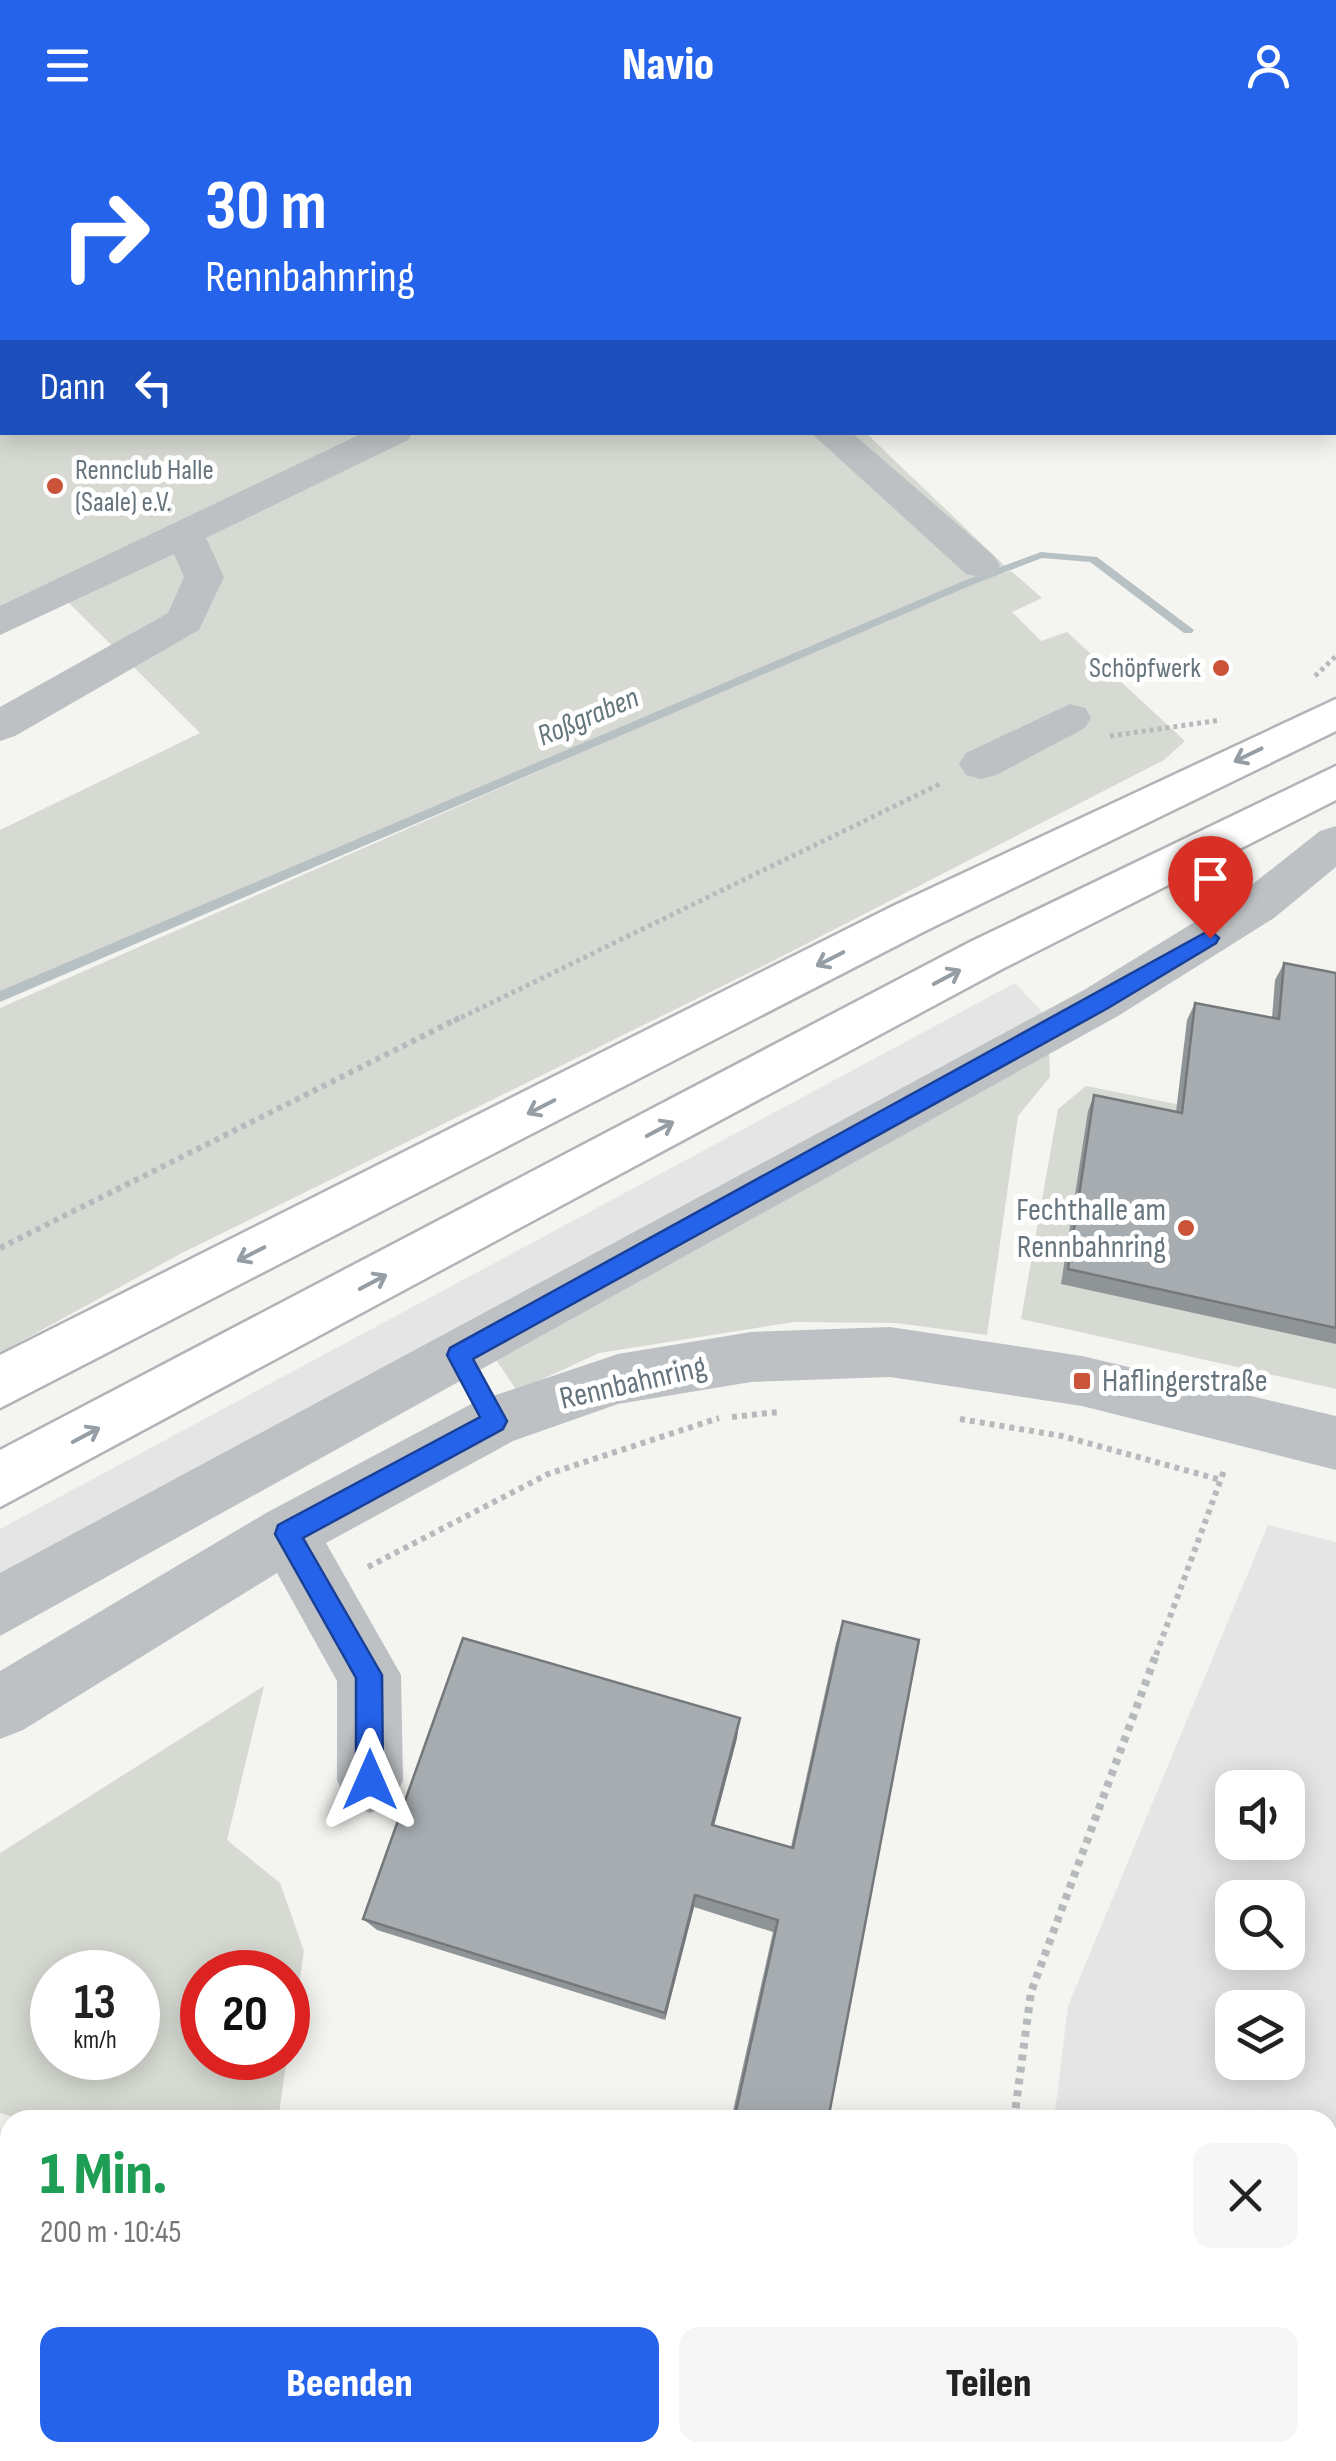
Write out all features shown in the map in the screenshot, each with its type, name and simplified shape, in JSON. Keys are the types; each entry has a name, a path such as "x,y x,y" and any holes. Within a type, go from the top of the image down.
{"highway":[{"path":"0,1383 910,918 1322,698"},
{"path":"0,1480 987,956 1336,781"}],"street":[{"path":"0,622 388,435"},
{"path":"831,435 980,565"},
{"path":"0,726 185,621 204,577 185,536"},
{"path":"981,764 1084,728"},
{"path":"0,1606 1168,964 1258,906 1336,842"},
{"name":"Rennbahnring","path":"0,1707 287,1534 495,1421 618,1379 751,1356 890,1352 1082,1381 1336,1443"},
{"path":"458,1355 495,1421"},
{"path":"287,1534 369,1675 370,1780"}],"path":[{"path":"1322,698 1336,656"},
{"path":"1084,728 1233,719"},
{"path":"0,1248 560,968 981,764"},
{"path":"318,1593 548,1474 719,1418 792,1411"},
{"path":"944,1417 1062,1436 1221,1480"},
{"path":"1015,2110 1032,1992 1243,1420"}],"shaded area":[{"path":"0,435 868,435 1005,566 971,582 1011,571 1042,598 1012,612 1041,641 1067,632 1185,741 1164,760 769,963 180,1254 0,1353 0,1008 935,597 0,997 0,830 200,733 61,595 0,622"},
{"path":"1015,983 1068,1040 0,1627 0,1529"},
{"path":"1049,1051 1050,1077 1018,1116 987,1335 896,1323 794,1322 599,1353 517,1391 493,1355"},
{"name":"Fechthalle am Rennbahnring","path":"1086,1086 1336,1136 1336,1389 1021,1319 1058,1109"},
{"path":"1268,1525 1336,1542 1336,2110 1055,2110 1068,2006"},
{"path":"264,1686 227,1840 280,1883 304,1950 180,1950 180,2080 284,2080 279,2110 0,2110 0,1853"}],"building":[{"name":"Fechthalle am Rennbahnring","path":"1284,963 1336,973 1336,1328 1068,1269 1094,1095 1182,1113 1195,1003 1279,1019"},
{"path":"843,1621 919,1640 830,2110 736,2110 778,1920 695,1895 665,2013 363,1919 463,1638 740,1718 712,1825 793,1848"}],"waterway":[{"name":"Roßgraben","path":"0,997 1041,555 1093,559 1188,630"}],"place":[{"name":"Rennclub Halle (Saale) e.V.","path":"55,486"},
{"name":"Schöpfwerk","path":"1221,668"},
{"name":"Fechthalle am Rennbahnring","path":"1186,1228"},
{"name":"Haflingerstraße","path":"1082,1381"}],"route":[{"path":"370,1780 369,1675 287,1534 495,1421 458,1355 1101,1003 1210,938"}]}
